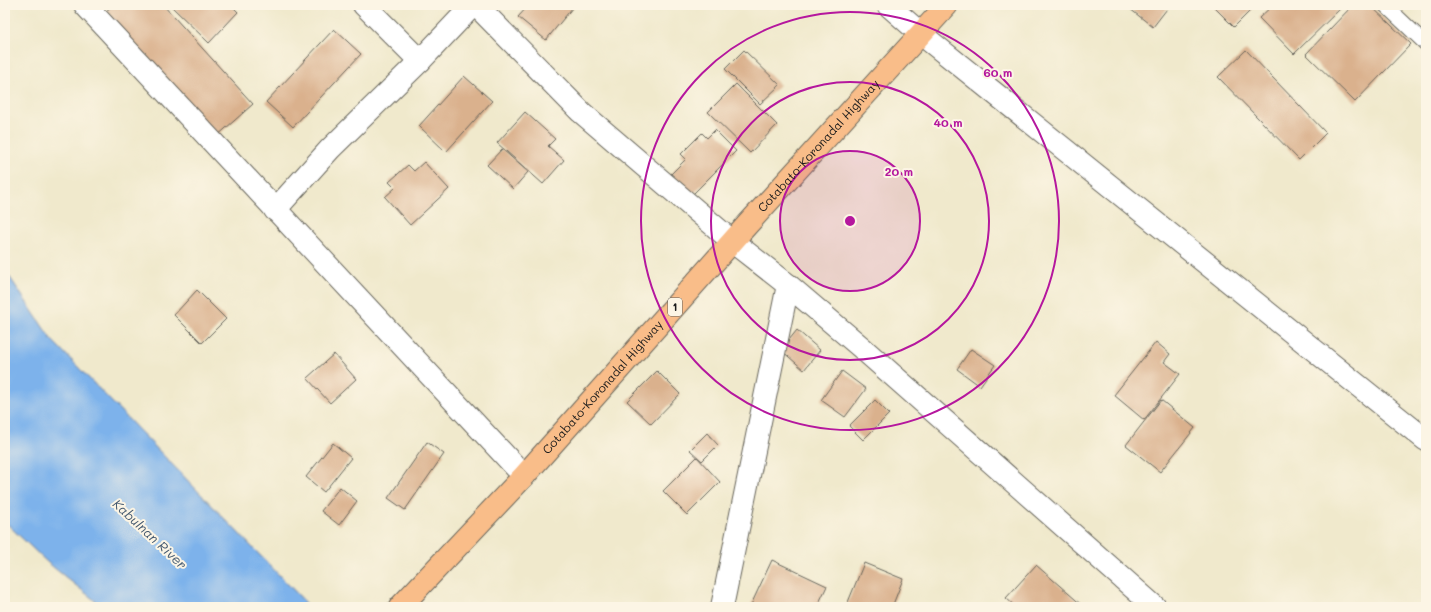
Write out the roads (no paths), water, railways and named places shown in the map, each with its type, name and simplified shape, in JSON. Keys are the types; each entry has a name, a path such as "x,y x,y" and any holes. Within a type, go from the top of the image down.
{"highway":[{"name":"Cotabato-Koronadal Highway","path":"400,607 524,476 947,5"}],"street":[{"path":"85,5 524,476"},
{"path":"364,5 420,61"},
{"path":"275,210 330,149 475,5 581,112 733,242 788,285 862,348 1155,607"},
{"path":"888,5 921,34 1426,440"},
{"path":"722,607 788,285"}],"lane":[{"path":"1385,5 1426,44"}],"water":[{"name":"Kabulnan River","path":"5,270 51,339 310,607 103,607 48,563 5,522"}]}
